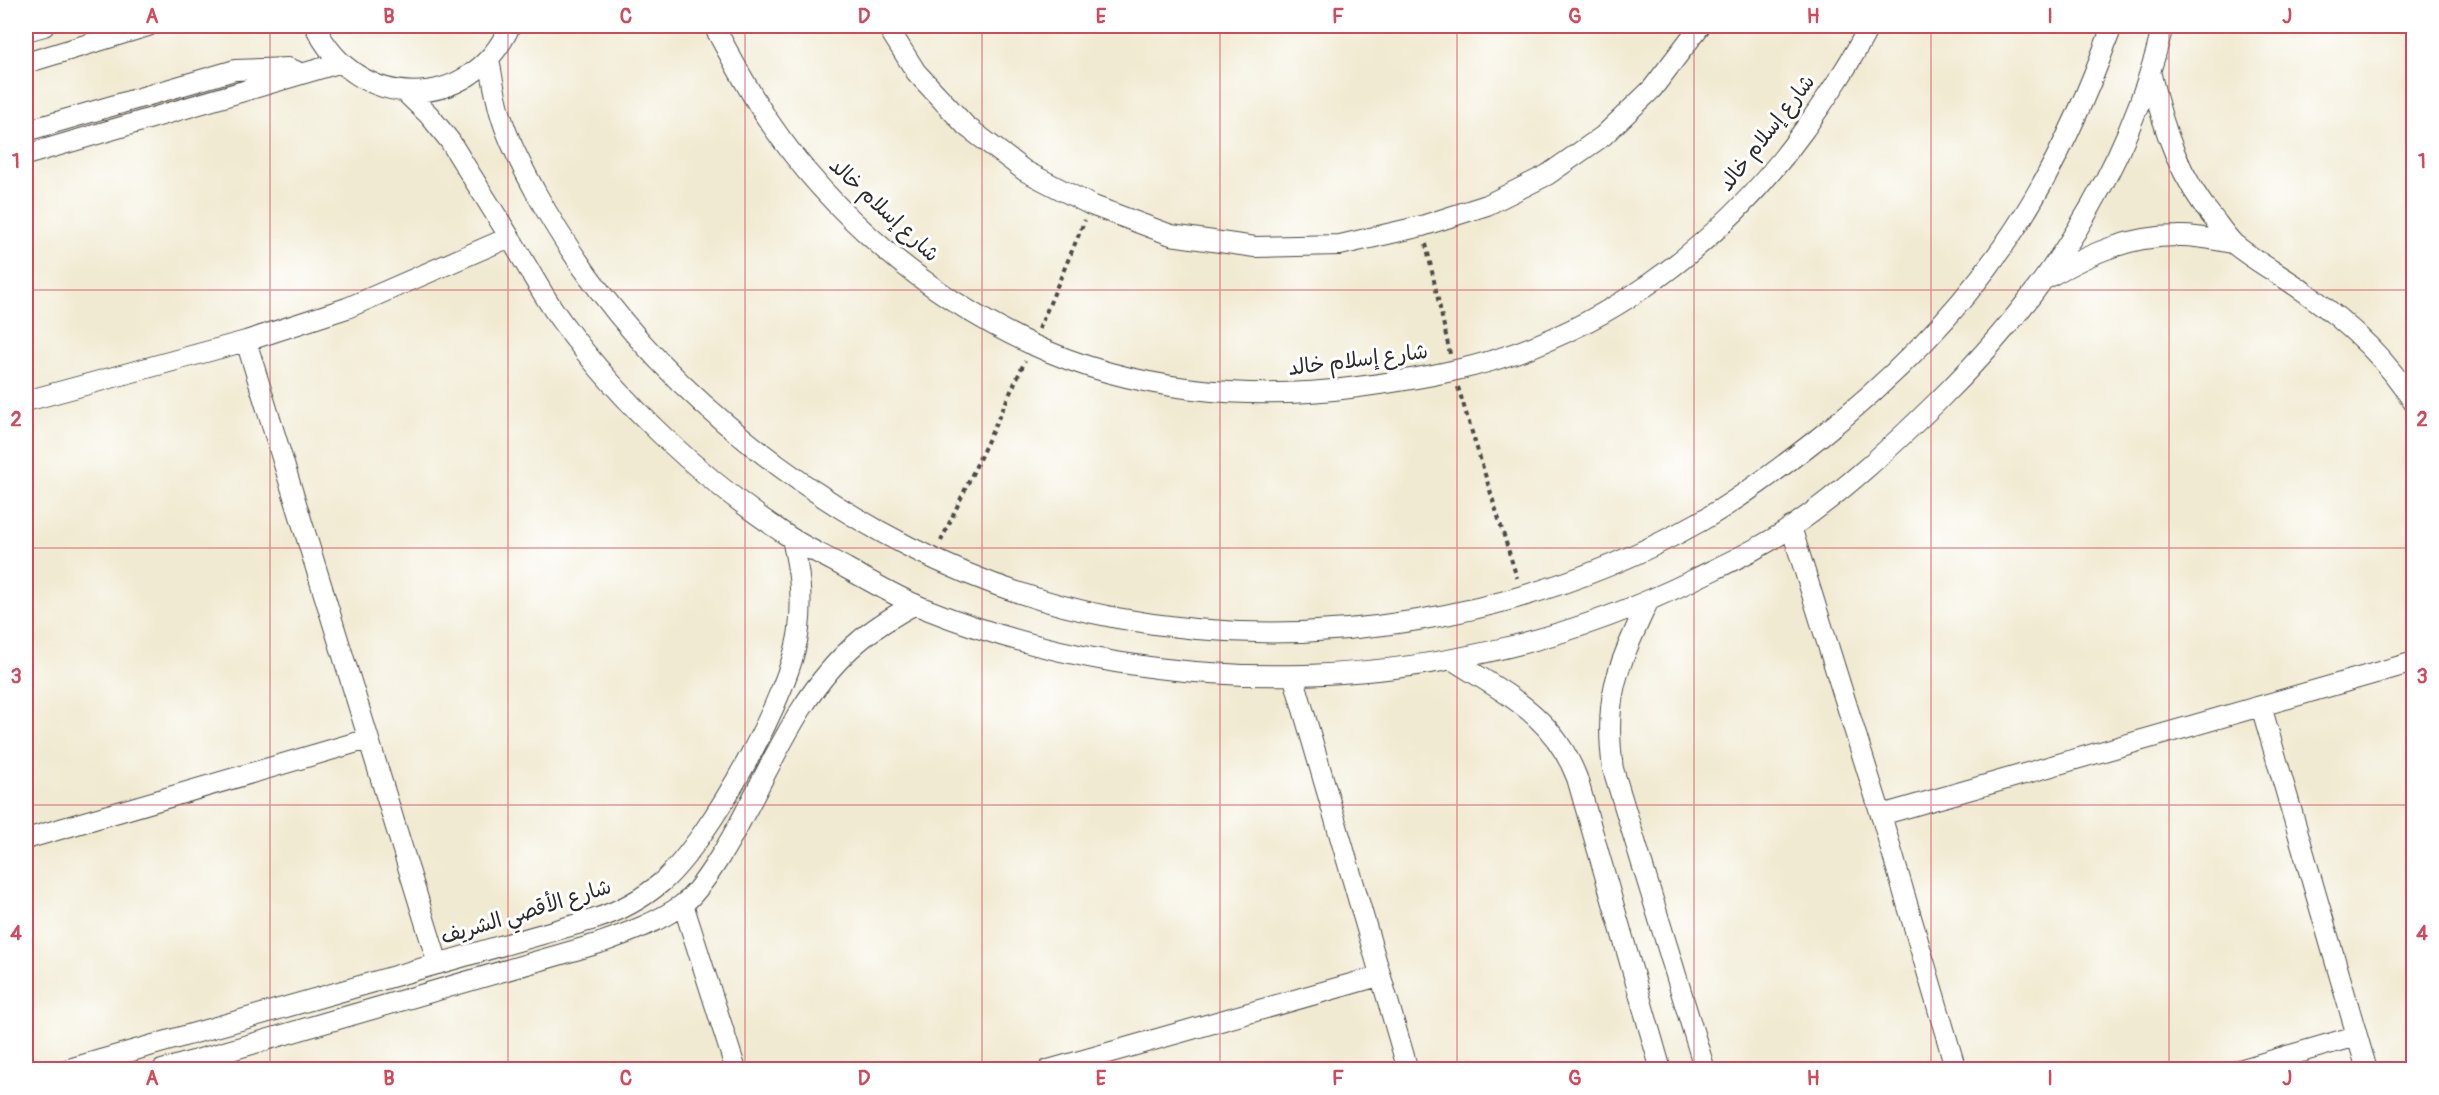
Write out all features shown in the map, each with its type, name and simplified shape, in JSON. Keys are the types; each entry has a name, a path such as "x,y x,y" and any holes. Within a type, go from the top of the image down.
{"street":[{"path":"26,31 44,26"},
{"path":"26,63 148,26"},
{"path":"315,26 323,44 339,63 366,81 405,92 429,91 451,85 472,74 489,59 504,40 510,26"},
{"name":"شارع إسلام خالد","path":"714,26 770,123 805,169 844,212 887,251 933,287 981,318 1032,345 1110,372 1170,386 1242,394 1314,393 1454,371 1528,348 1579,326 1655,281 1732,217 1783,159 1838,80 1869,26"},
{"path":"887,26 916,72 966,126 1025,171 1091,205 1171,235 1255,248 1340,245 1422,226 1487,205 1547,175 1603,136 1652,89 1700,26"},
{"path":"489,59 503,121 514,151 551,219 594,283 642,344 697,399 756,450 819,494 933,559 1029,596 1116,618 1200,629 1275,632 1349,629 1424,619 1522,596 1567,582 1637,554 1703,520 1805,449 1897,371 1940,327 1978,281 2013,232 2045,180 2073,126 2097,71 2112,26"},
{"path":"405,92 429,115 450,141 560,319 614,386 674,446 740,501 792,539 915,604 1048,649 1132,666 1218,674 1293,675 1389,670 1453,660 1557,635 1648,602 1715,569 1791,527 1858,475 1921,418 1980,360 2041,282 2085,220 2124,144 2151,75 2163,26"},
{"path":"26,155 339,63"},
{"path":"26,130 235,70 288,68 303,73"},
{"path":"2151,75 2161,120 2178,163 2200,203 2233,243 2308,294 2360,337 2404,387 2414,403"},
{"path":"2041,282 2083,257 2130,241 2178,236 2233,243"},
{"path":"26,401 246,341 347,308 510,237"},
{"path":"246,341 438,964"},
{"path":"1791,527 1881,815 1956,1070"},
{"name":"شارع الأقصي الشريف","path":"65,1070 611,914 645,895 678,865 719,806 762,729 792,661 799,630 802,600 799,568 792,539"},
{"path":"1648,602 1617,671 1610,703 1609,736 1614,769 1705,1070"},
{"path":"162,1070 600,943 634,932 683,904 730,840 794,719 812,691 858,642 885,621 915,604"},
{"path":"1453,660 1542,721 1557,738 1569,757 1581,789 1661,1070"},
{"path":"1881,815 2414,662"},
{"path":"1293,675 1408,1070"},
{"path":"2261,706 2367,1070"},
{"path":"26,839 368,739"},
{"path":"683,904 736,1070"},
{"path":"1048,1070 1379,976"},
{"path":"2239,1070 2356,1036"}],"path":[{"path":"933,559 1032,345 1091,205"},
{"path":"1422,226 1454,371 1522,596"}]}
